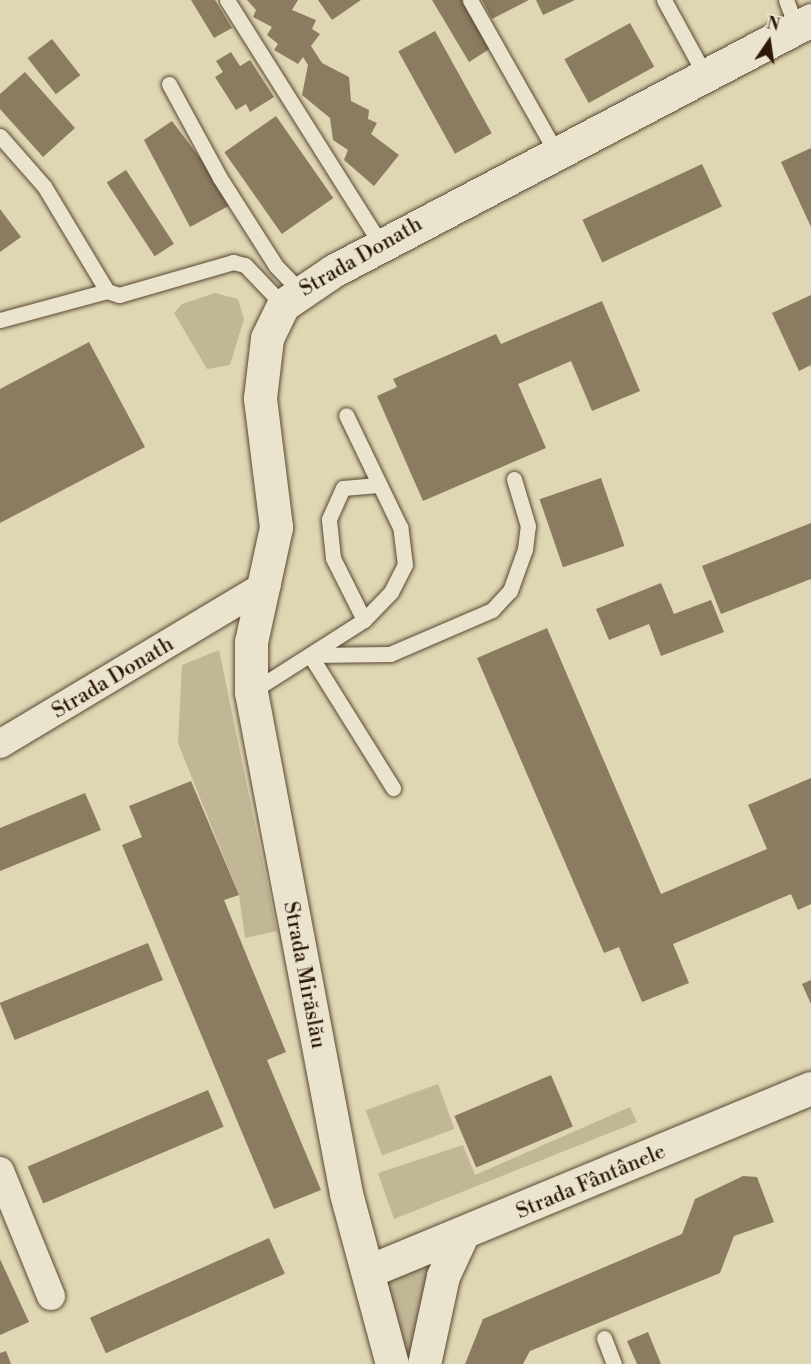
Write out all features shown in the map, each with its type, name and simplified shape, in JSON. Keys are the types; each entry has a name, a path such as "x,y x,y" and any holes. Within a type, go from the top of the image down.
{"main road":[{"name":"Strada Donath","path":"267,584 276,507 260,398 267,338 292,298 381,245 555,150 704,73 798,15"},
{"name":"Strada Mirăslău","path":"267,584 251,642 251,692 346,1193 369,1271 392,1364"},
{"name":"Strada Fântânele","path":"369,1271 462,1235 811,1088"},
{"path":"424,1364 443,1276 462,1235"}],"street":[{"name":"Strada Donath","path":"0,744 267,584"},
{"path":"0,1170 51,1296"}],"lane":[{"path":"227,0 381,245"},
{"path":"471,0 555,150"},
{"path":"664,0 704,73"},
{"path":"169,84 226,187 276,266 292,298"},
{"path":"0,136 44,186 107,291"},
{"path":"0,320 107,291 119,295 233,262 245,265 292,298"},
{"path":"251,692 364,620 391,592 405,565 399,526 346,415"},
{"path":"310,655 390,654 492,610 510,591 525,549 528,526 514,479"},
{"path":"364,620 333,558 329,519 343,488 378,485"},
{"path":"310,655 393,788"},
{"path":"604,1338 614,1364"}],"shaded area":[{"path":"215,293 238,299 244,319 230,365 207,369 174,313 182,304"},
{"path":"219,650 277,931 245,938 239,895 178,743 182,665"},
{"path":"438,1084 454,1129 382,1155 366,1110"},
{"path":"630,1107 637,1122 394,1219 378,1173 463,1145 475,1175"},
{"path":"432,1261 412,1364 406,1364 386,1279"}],"building":[{"path":"191,0 215,0 232,28 214,38"},
{"path":"247,0 298,0 292,10 316,20 312,29 320,34 311,46 322,63 349,77 351,101 369,110 368,119 377,123 371,134 399,155 374,186 344,160 348,150 333,140 330,118 302,95 308,65 303,57 298,64 274,50 278,44 267,35 272,27 253,17 256,10"},
{"path":"318,0 361,0 332,20"},
{"path":"432,0 462,0 491,48 469,62"},
{"path":"482,0 529,0 492,19"},
{"path":"536,0 575,0 543,15"},
{"path":"630,23 654,67 589,103 564,59"},
{"path":"435,31 492,133 455,154 398,51"},
{"path":"52,39 80,75 56,94 28,58"},
{"path":"231,52 240,66 250,60 274,97 250,112 246,104 236,110 215,77 223,72 216,61"},
{"path":"25,72 75,128 43,157 0,109 0,94"},
{"path":"276,116 333,198 282,234 224,152"},
{"path":"172,121 234,203 190,227 144,140"},
{"path":"811,148 811,227 781,162"},
{"path":"702,164 722,207 602,262 582,220"},
{"path":"126,170 174,244 155,256 107,183"},
{"path":"0,209 21,237 0,252"},
{"path":"811,295 811,365 799,371 772,313"},
{"path":"602,301 640,391 592,411 571,361 518,384 546,448 423,501 377,396 397,387 393,379 496,334 501,344"},
{"path":"89,342 145,447 0,523 0,389"},
{"path":"601,478 624,546 563,567 540,499"},
{"path":"811,523 811,579 721,614 702,566"},
{"path":"661,583 674,614 711,600 724,632 661,656 649,624 609,640 596,609"},
{"path":"547,628 661,894 767,849 748,805 811,778 811,904 798,910 791,894 673,944 689,983 642,1002 619,947 604,953 477,658"},
{"path":"191,781 239,895 224,900 286,1052 267,1060 321,1190 274,1209 122,845 142,837 129,806"},
{"path":"85,793 101,830 0,871 0,828"},
{"path":"148,943 163,980 15,1040 0,1003"},
{"path":"811,980 811,1004 802,984"},
{"path":"551,1075 573,1127 476,1168 454,1116"},
{"path":"208,1090 224,1127 43,1203 28,1167"},
{"path":"743,1176 757,1177 774,1222 734,1236 720,1273 530,1351 523,1364 465,1364 483,1319 682,1234 695,1199"},
{"path":"269,1238 285,1274 106,1353 90,1318"},
{"path":"0,1259 29,1322 0,1335"},
{"path":"648,1332 661,1364 637,1364 627,1341"},
{"path":"6,1351 11,1364 0,1364 0,1353"}]}
